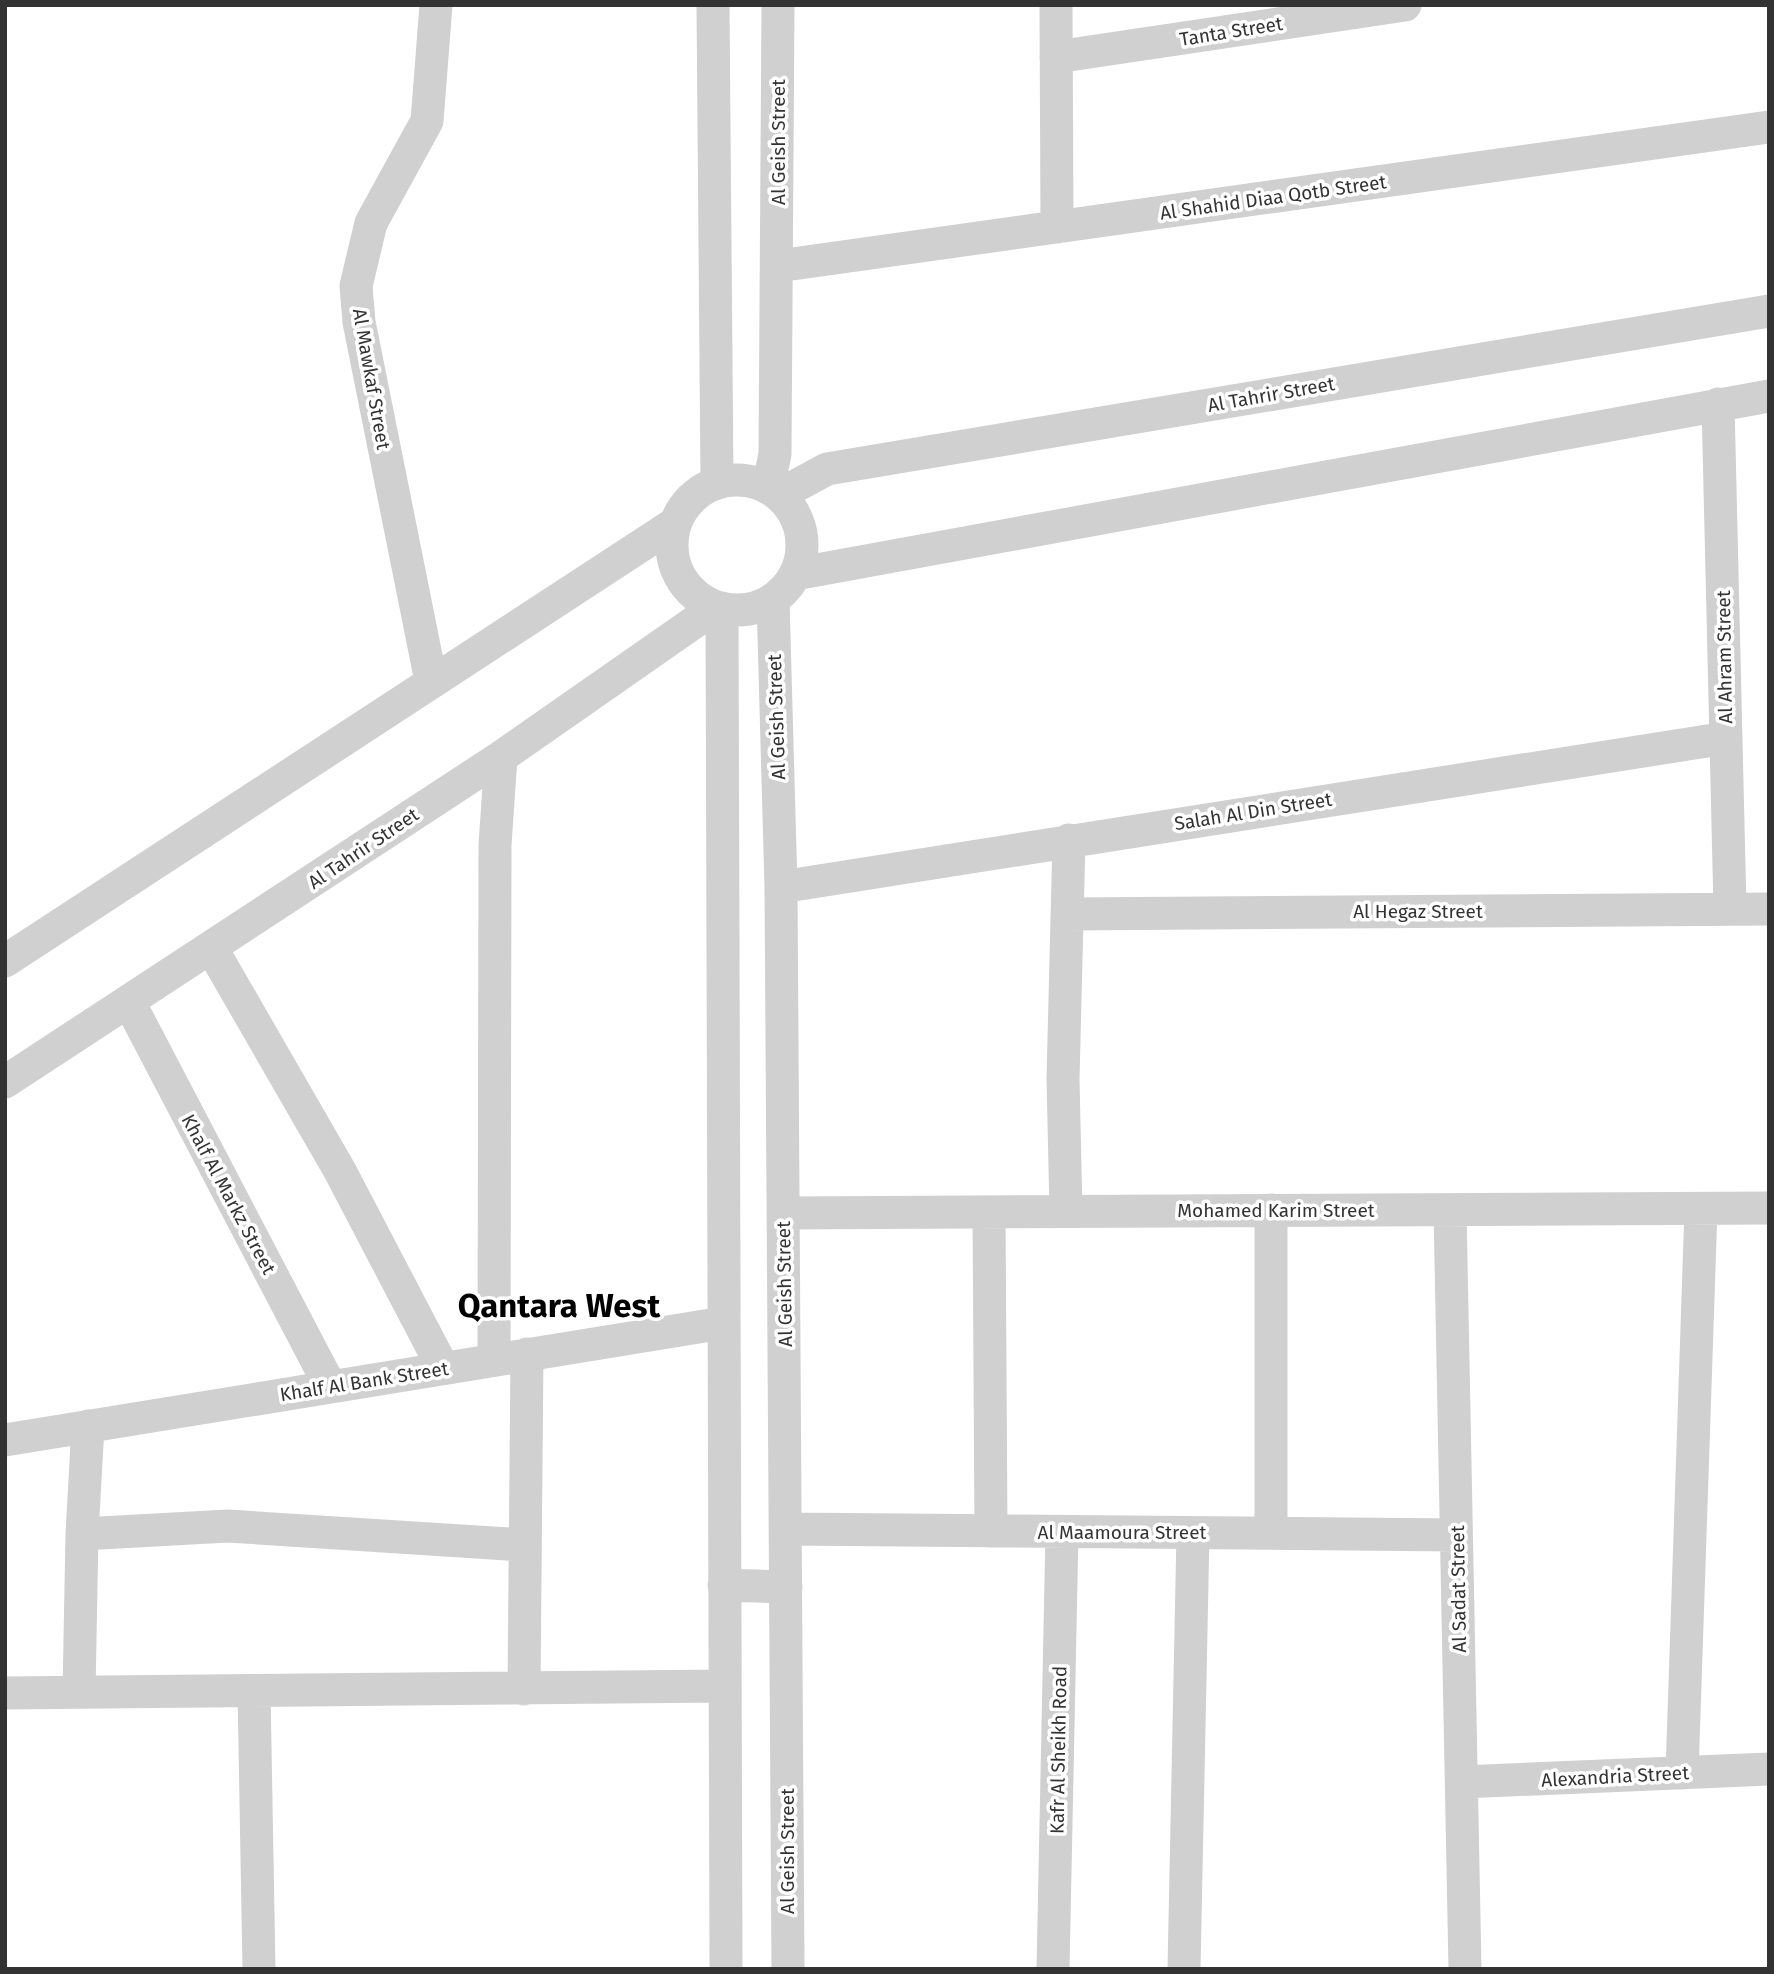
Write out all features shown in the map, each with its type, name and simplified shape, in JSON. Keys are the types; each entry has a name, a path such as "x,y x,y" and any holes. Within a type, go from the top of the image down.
{"street":[{"name":"Al Mawkaf Street","path":"431,681 359,322 356,286 371,223 427,121 436,5"},
{"path":"713,5 717,482"},
{"name":"Al Geish Street","path":"773,491 778,266 778,5"},
{"path":"1056,5 1057,227"},
{"name":"Tanta Street","path":"1056,57 1310,12 1405,5"},
{"name":"Al Shahid Diaa Qotb Street","path":"778,266 1769,127"},
{"name":"Al Tahrir Street","path":"773,491 827,469 1769,310"},
{"path":"795,574 1769,396"},
{"name":"Al Ahram Street","path":"1718,404 1730,909"},
{"path":"752,481 773,491 790,508 802,540 795,574 773,599 757,607 719,608 698,597 684,583 674,565 671,544 674,524 690,498 717,482 752,481"},
{"path":"5,961 674,524"},
{"name":"Al Geish Street","path":"773,599 784,1213 788,1969"},
{"path":"719,608 726,1969"},
{"name":"Al Tahrir Street","path":"5,1082 212,949 719,608"},
{"name":"Salah Al Din Street","path":"780,887 1069,839 1726,738"},
{"path":"494,1359 495,845 501,757"},
{"path":"1066,1211 1063,1079 1069,839"},
{"name":"Al Hegaz Street","path":"1068,914 1769,909"},
{"path":"212,949 340,1171 443,1368"},
{"name":"Khalf Al Markz Street","path":"129,1002 330,1386"},
{"name":"Mohamed Karim Street","path":"784,1213 1769,1208"},
{"path":"1682,1773 1701,1209"},
{"path":"1271,1533 1272,1210"},
{"name":"Al Sadat Street","path":"1450,1210 1465,1969"},
{"path":"989,1212 991,1531"},
{"name":"Khalf Al Bank Street","path":"5,1440 723,1323"},
{"path":"524,1689 527,1354"},
{"path":"79,1692 82,1534 88,1426"},
{"path":"82,1534 228,1525 524,1545"},
{"name":"Al Maamoura Street","path":"787,1530 1456,1535"},
{"name":"Kafr Al Sheikh Road","path":"1053,1969 1062,1532"},
{"path":"1184,1969 1193,1533"},
{"path":"724,1585 786,1587"},
{"path":"5,1693 724,1686"},
{"path":"254,1691 259,1969"},
{"name":"Alexandria Street","path":"1462,1782 1769,1769"}],"district":[{"name":"Qantara West","path":"559,1305"}]}
